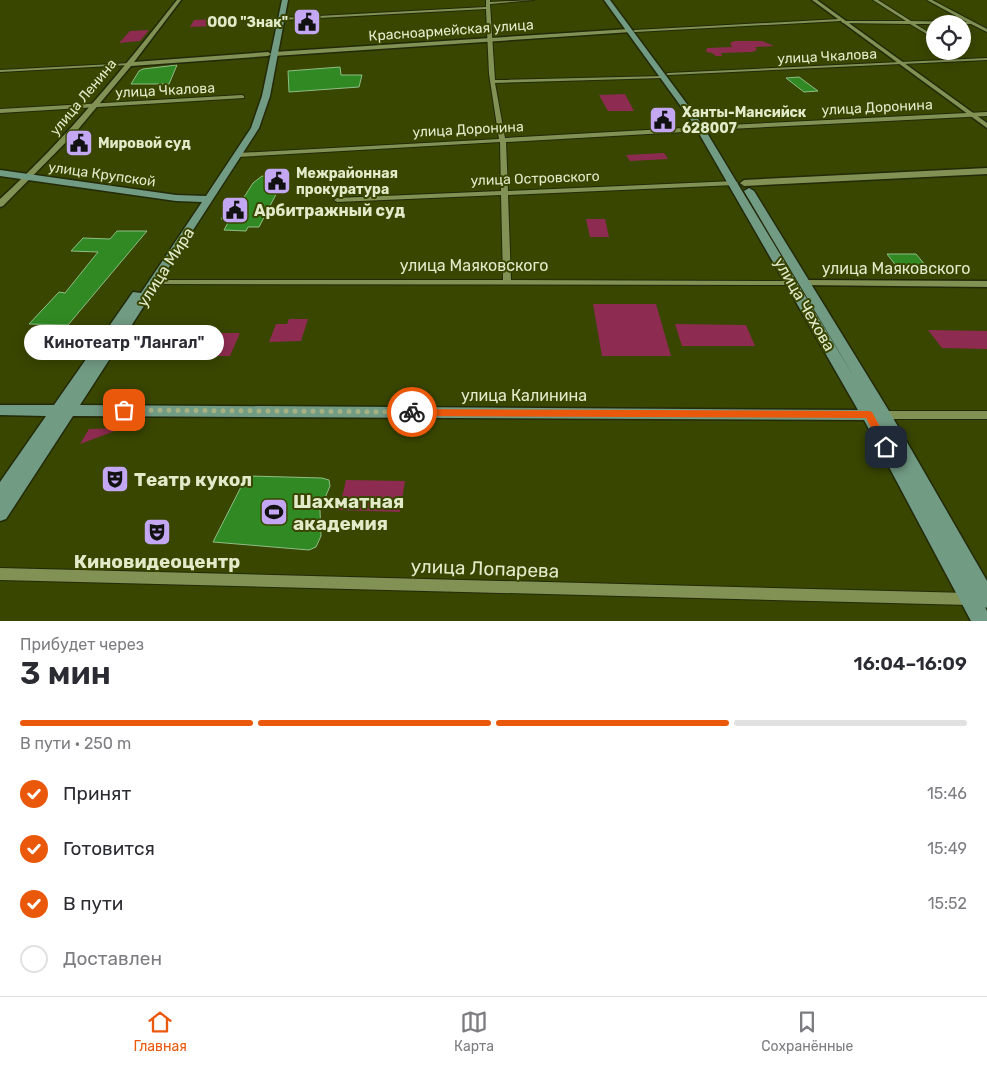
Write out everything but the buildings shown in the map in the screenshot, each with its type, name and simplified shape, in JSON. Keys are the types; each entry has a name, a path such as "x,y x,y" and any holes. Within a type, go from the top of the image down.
{"main road":[{"name":"улица Мира","path":"0,514 64,410 234,155 263,97 280,0"},
{"name":"улица Мира","path":"278,19 285,0"},
{"name":"улица Чехова","path":"607,0 704,128 739,183 987,599"},
{"name":"улица Чехова","path":"612,0 632,31"},
{"name":"улица Крупской","path":"0,173 27,180"},
{"name":"улица Крупской","path":"0,178 27,180 173,203 203,202"},
{"name":"улица Калинина","path":"0,410 876,415"},
{"name":"улица Мира","path":"0,495 64,410"},
{"name":"улица Чехова","path":"876,415 982,621"}],"street":[{"name":"улица Ленина","path":"0,204 53,154 96,105 179,0"},
{"path":"507,281 503,140 493,82 488,1 532,0"},
{"path":"814,0 987,126"},
{"path":"875,0 926,32"},
{"path":"929,0 956,15"},
{"path":"278,19 488,8"},
{"name":"Красноармейская улица","path":"0,71 632,31 841,21 926,22"},
{"path":"971,23 987,32"},
{"name":"улица Чкалова","path":"493,82 987,59"},
{"name":"улица Чкалова","path":"0,110 242,97"},
{"name":"улица Доронина","path":"234,155 987,114"},
{"name":"улица Островского","path":"337,200 987,171"},
{"name":"улица Маяковского","path":"150,282 507,281 987,284"},
{"name":"улица Калинина","path":"876,415 987,415"},
{"name":"улица Лопарева","path":"0,574 969,598"}],"shaded area":[{"path":"237,18 234,25 190,27 194,20"},
{"path":"149,30 140,41 119,43 130,31"},
{"path":"735,41 762,41 774,46 755,47 757,50 752,52 721,53 722,56 706,52 707,48 732,47 730,43"},
{"path":"625,94 634,111 608,111 599,95"},
{"path":"664,153 668,159 630,161 626,155"},
{"path":"586,219 605,219 609,237 590,237"},
{"path":"593,304 656,304 671,356 602,356"},
{"path":"289,319 308,319 301,341 269,342 276,324 287,324"},
{"path":"675,324 746,325 755,346 682,346"},
{"path":"928,330 987,331 987,349 942,348"},
{"path":"195,333 240,333 230,356 183,356"},
{"path":"123,428 80,444 89,429"},
{"path":"346,480 405,481 400,512 339,510"}],"way so far":[{"path":"124,410 412,412"}],"place":[{"name":"ООО \"Знак\"","path":"307,22"},
{"name":"Ханты-Мансийск 628007","path":"663,120"},
{"name":"Мировой суд","path":"79,143"},
{"name":"Межрайонная прокуратура","path":"277,181"},
{"name":"Арбитражный суд","path":"235,210"},
{"name":"Кинотеатр \"Лангал\"","path":"124,410"},
{"name":"Театр кукол","path":"115,479"},
{"name":"Шахматная академия","path":"274,512"},
{"name":"Киновидеоцентр","path":"157,532"}],"route":[{"path":"412,412 869,415 886,447"}]}
